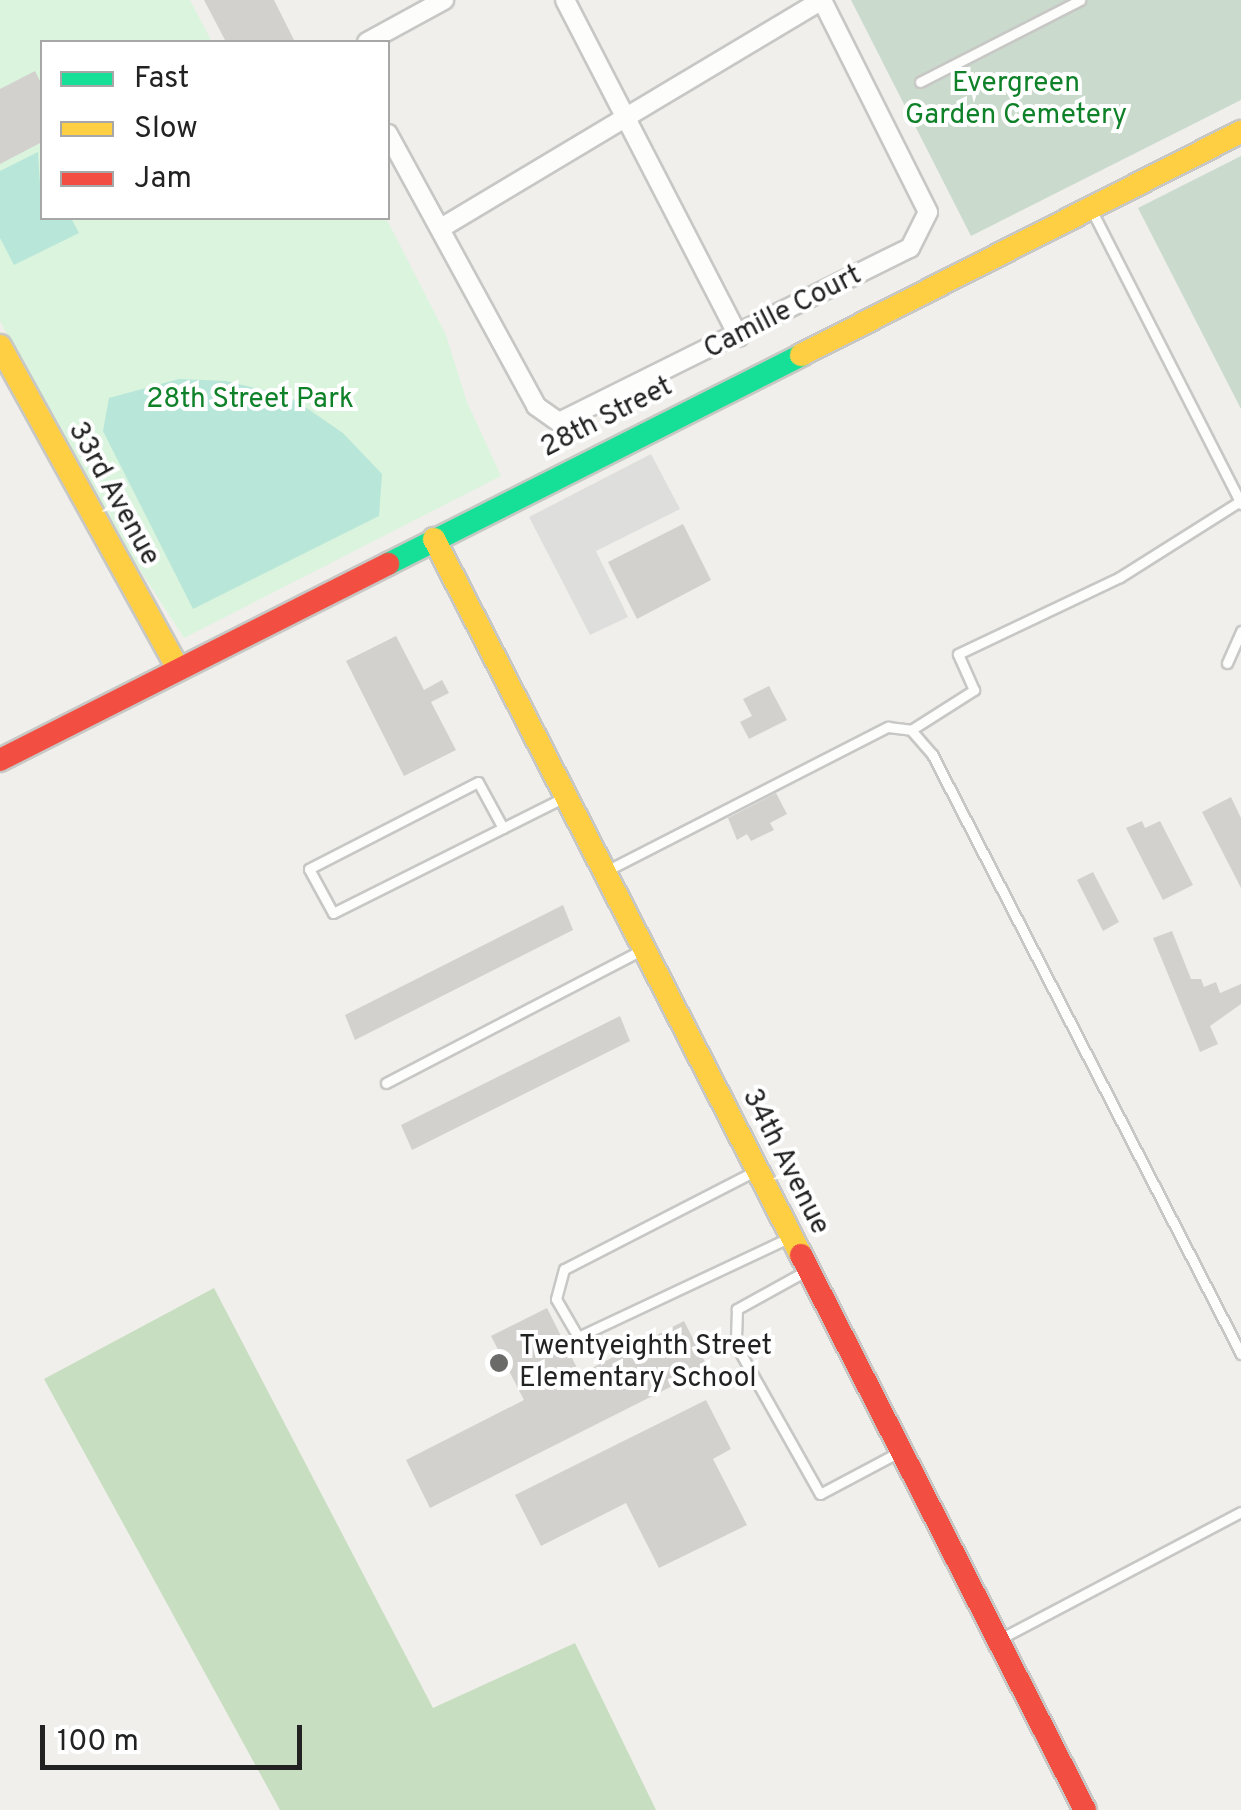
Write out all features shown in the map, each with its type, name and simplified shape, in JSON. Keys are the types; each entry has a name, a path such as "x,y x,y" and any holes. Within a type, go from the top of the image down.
{"street":[{"path":"371,40 444,0"},
{"path":"565,0 739,337"},
{"name":"Camille Court","path":"390,138 545,418 578,418 910,248 928,212 822,0 441,228"},
{"name":"28th Street","path":"0,760 1241,132"},
{"name":"33rd Avenue","path":"0,346 178,669"},
{"name":"34th Avenue","path":"434,539 1085,1810"}],"lane":[{"path":"920,82 1080,0"},
{"path":"604,872 888,727 911,730 974,690 958,654 1120,576 1240,502 1091,208"},
{"path":"1227,663 1241,631"},
{"path":"911,730 932,754 1241,1354"},
{"path":"503,828 478,782 310,869 333,913 566,797"},
{"path":"386,1083 643,949"},
{"path":"756,1171 564,1270 556,1299 578,1337 790,1238"},
{"path":"806,1271 737,1308 736,1345 820,1494 899,1452"},
{"path":"996,1641 1241,1512"}],"shaded area":[{"path":"651,454 680,509 596,551 628,617 590,635 529,517"}],"green space":[{"name":"28th Street Park","path":"0,0 190,0 211,40 40,40 40,220 387,220 446,335 467,402 501,476 184,638 98,505 0,321"},
{"name":"Evergreen Garden Cemetery","path":"851,0 1241,0 1241,100 971,236"},
{"path":"38,152 40,220 72,220 79,233 14,265 0,238 0,171"},
{"name":"Evergreen Garden Cemetery","path":"1241,156 1241,409 1138,208"},
{"path":"179,379 226,381 289,396 343,433 382,474 379,516 193,609 103,431 109,398"},
{"path":"214,1288 433,1708 575,1643 656,1810 280,1810 44,1379"}],"building":[{"path":"204,0 274,0 294,40 225,40"},
{"path":"35,71 40,81 40,143 0,164 0,89"},
{"path":"683,524 711,580 637,619 608,562"},
{"path":"396,636 424,690 442,680 449,693 431,702 456,750 404,776 346,661"},
{"path":"769,686 787,720 749,739 740,722 752,716 743,699"},
{"path":"776,793 787,814 770,823 774,830 751,841 747,834 737,840 728,818"},
{"path":"1231,797 1241,818 1241,888 1202,812"},
{"path":"1142,821 1145,828 1160,821 1193,885 1163,900 1126,828"},
{"path":"1093,872 1119,922 1103,931 1077,880"},
{"path":"563,905 573,930 355,1040 345,1015"},
{"path":"1172,931 1191,979 1201,979 1204,987 1216,982 1220,993 1241,984 1241,1004 1210,1026 1218,1044 1200,1052 1153,938"},
{"path":"620,1016 630,1041 412,1150 401,1125"},
{"path":"547,1308 580,1374 684,1321 708,1368 430,1508 406,1460 524,1400 491,1336"},
{"path":"706,1400 731,1449 713,1459 747,1525 659,1568 626,1503 541,1546 515,1495"}],"traffic: fast":[{"path":"388,564 801,355"}],"traffic: slow":[{"path":"801,355 1241,132"},
{"path":"0,346 178,669"},
{"path":"434,539 801,1255"}],"traffic: jam":[{"path":"0,760 388,564"},
{"path":"801,1255 1085,1810"}],"place":[{"name":"Twentyeighth Street Elementary School","path":"499,1363"}]}
